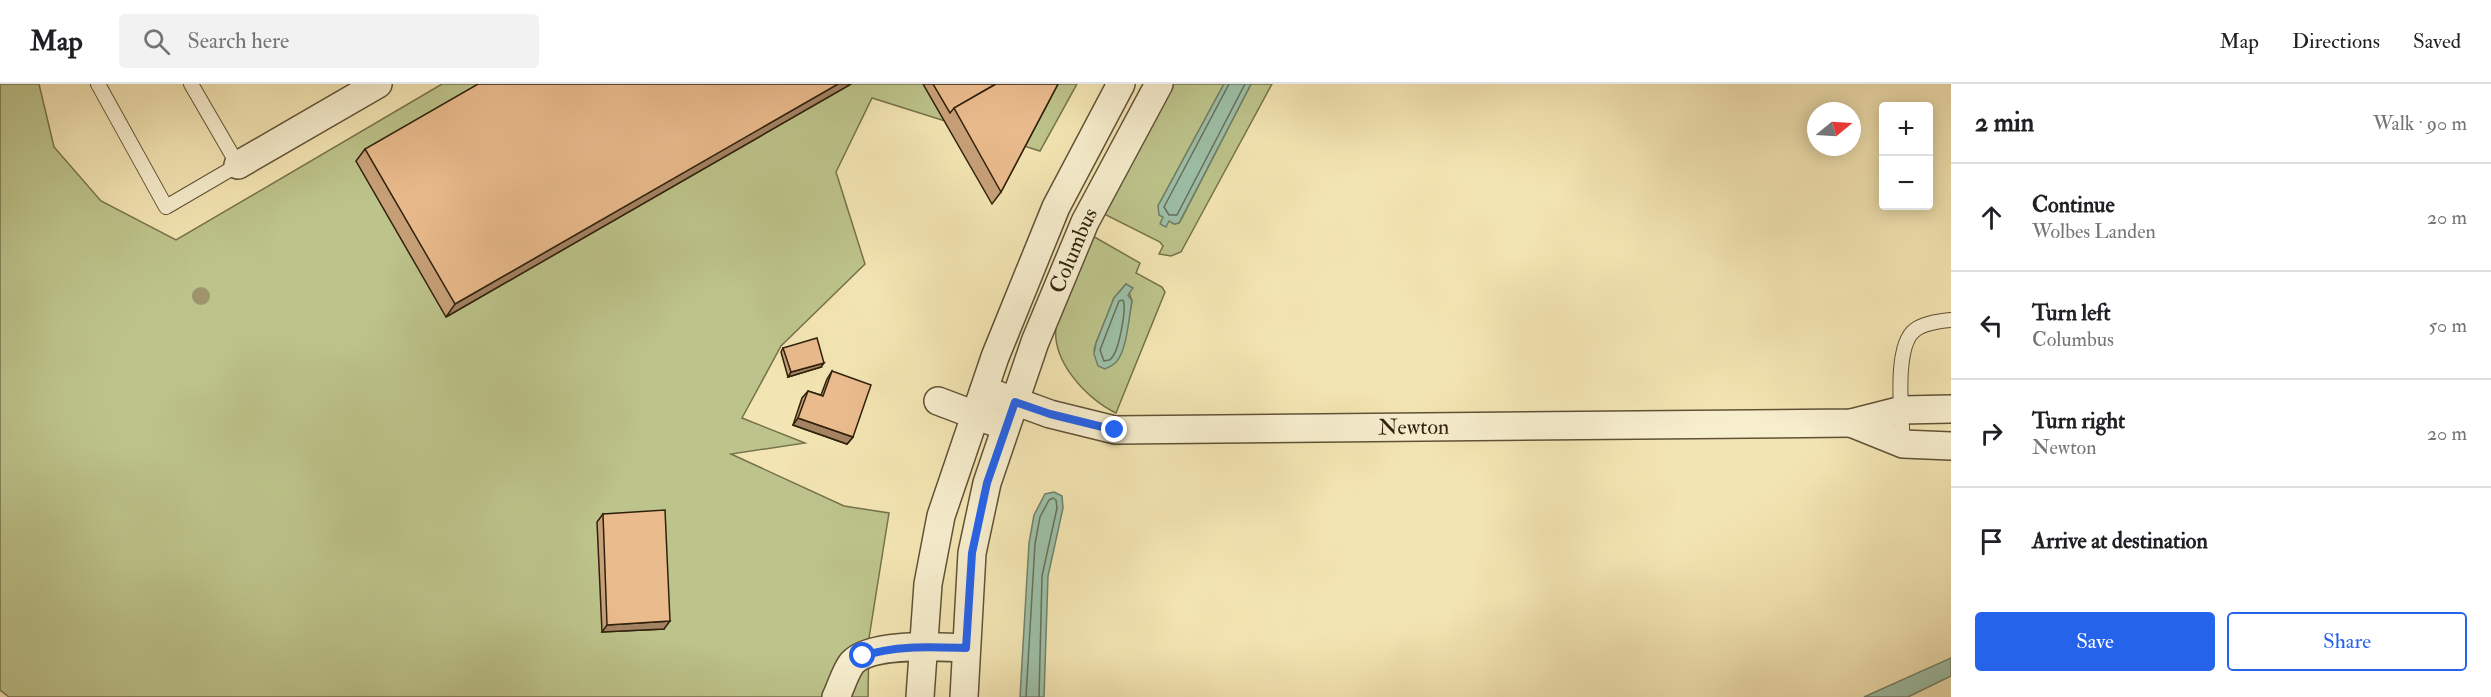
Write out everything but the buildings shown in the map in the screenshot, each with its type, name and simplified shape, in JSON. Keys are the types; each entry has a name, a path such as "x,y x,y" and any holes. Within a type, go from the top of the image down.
{"street":[{"path":"238,165 378,84"},
{"name":"Columbus","path":"923,647 928,584 940,516 975,415 1056,207 1120,84"},
{"name":"Columbus","path":"966,648 972,553 987,483 1035,342 1085,222 1159,84"},
{"name":"Newton","path":"984,390 1050,414 1115,430 1851,423 1902,410 1951,409"},
{"path":"938,401 1006,428"},
{"name":"Newton","path":"1851,423 1903,444 1951,446"},
{"path":"920,697 923,647"},
{"path":"836,697 851,664 863,656 875,652 923,647 966,648 964,697"}],"lane":[{"path":"98,84 166,207 238,165 191,84"},
{"path":"1903,444 1901,364 1905,343 1915,330 1939,321 1951,320"}],"shaded area":[{"path":"0,84 39,84 54,147 101,201 176,240 442,84 1077,84 1040,151 872,98 836,172 865,264 781,346 742,418 805,443 731,454 844,506 889,513 869,638 868,697 9,697 0,690"},
{"path":"1171,84 1224,84 1158,206 1163,217 1174,224 1179,223 1182,218 1251,84 1272,84 1181,252 1171,256 1159,254 1163,246 1160,242 1102,213"},
{"path":"1091,235 1140,263 1136,273 1162,287 1165,292 1116,413 1093,398 1072,376 1058,349 1056,335 1060,310","holes":["1126,284 1132,301 1120,355 1106,367 1099,364 1094,350 1096,343 1114,298"]}],"water":[{"path":"1224,84 1251,84 1179,223 1174,224 1169,221 1166,227 1160,224 1163,217 1159,215 1158,206"},
{"path":"1126,284 1133,288 1128,295 1132,301 1125,341 1117,361 1105,369 1098,366 1094,354 1096,343 1114,298"},
{"path":"1054,492 1062,496 1063,508 1048,576 1044,697 1020,697 1029,543 1034,515 1045,494"},
{"path":"1951,658 1951,676 1908,697 1864,697"}],"route":[{"path":"863,656 875,652 923,647 966,648 972,553 987,483 1015,402 1050,414 1115,430"}]}
